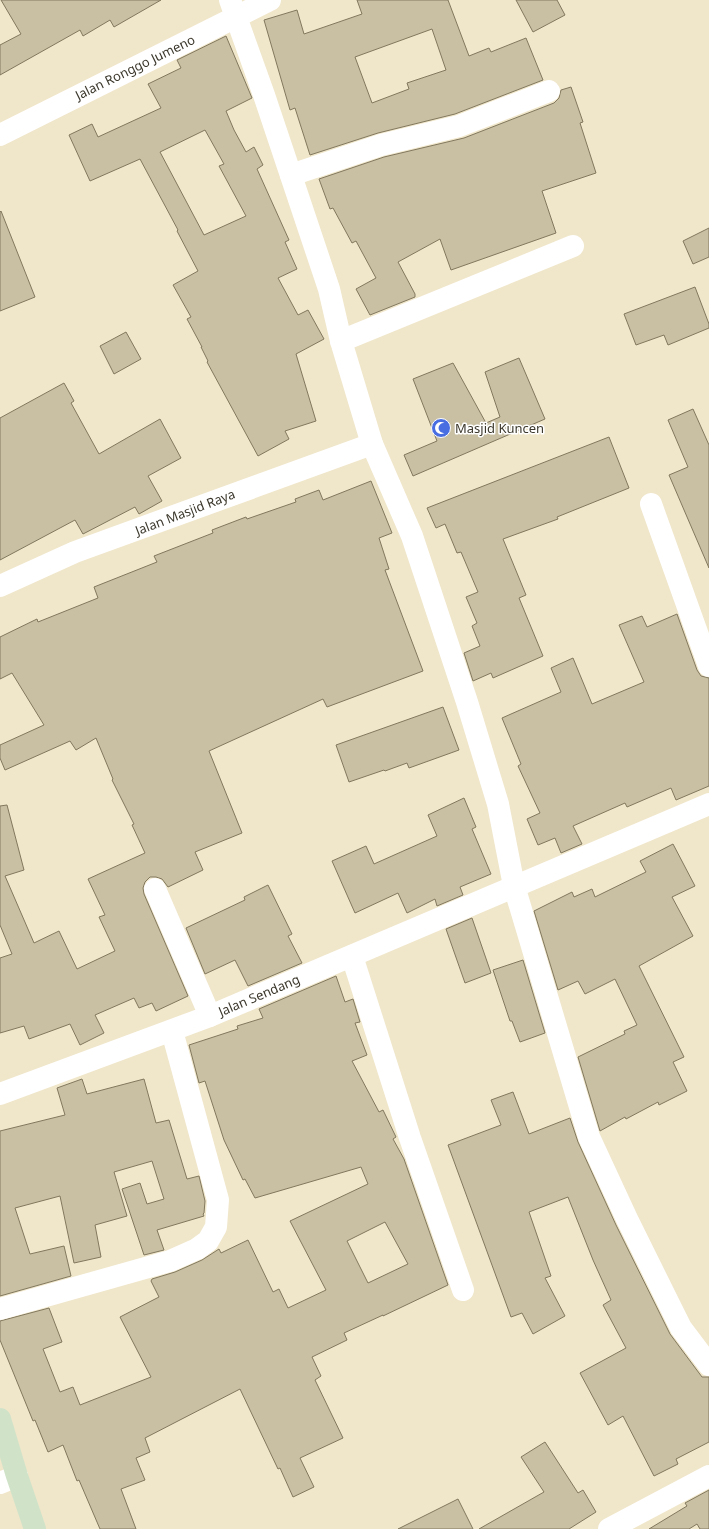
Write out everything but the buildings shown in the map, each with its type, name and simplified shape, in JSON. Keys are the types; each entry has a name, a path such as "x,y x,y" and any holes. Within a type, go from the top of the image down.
{"street":[{"name":"Jalan Ronggo Jumeno","path":"0,135 233,9 270,0"},
{"path":"233,9 329,289 342,341 372,444 412,536 467,702 498,804 514,886 589,1138 681,1328 709,1365"},
{"path":"291,175 381,145 460,126 549,91"},
{"path":"342,341 573,246"},
{"name":"Jalan Masjid Raya","path":"0,586 75,552 372,444"},
{"path":"650,504 709,666"},
{"name":"Jalan Sendang","path":"0,1094 210,1016 709,804"},
{"path":"154,889 210,1016"},
{"path":"352,956 410,1138 463,1290"},
{"path":"0,1309 170,1261 197,1249 208,1241 216,1227 218,1200 172,1031"},
{"path":"0,1419 8,1480 35,1529"},
{"path":"609,1529 709,1476"}],"place":[{"name":"Masjid Kuncen","path":"441,428"}]}
